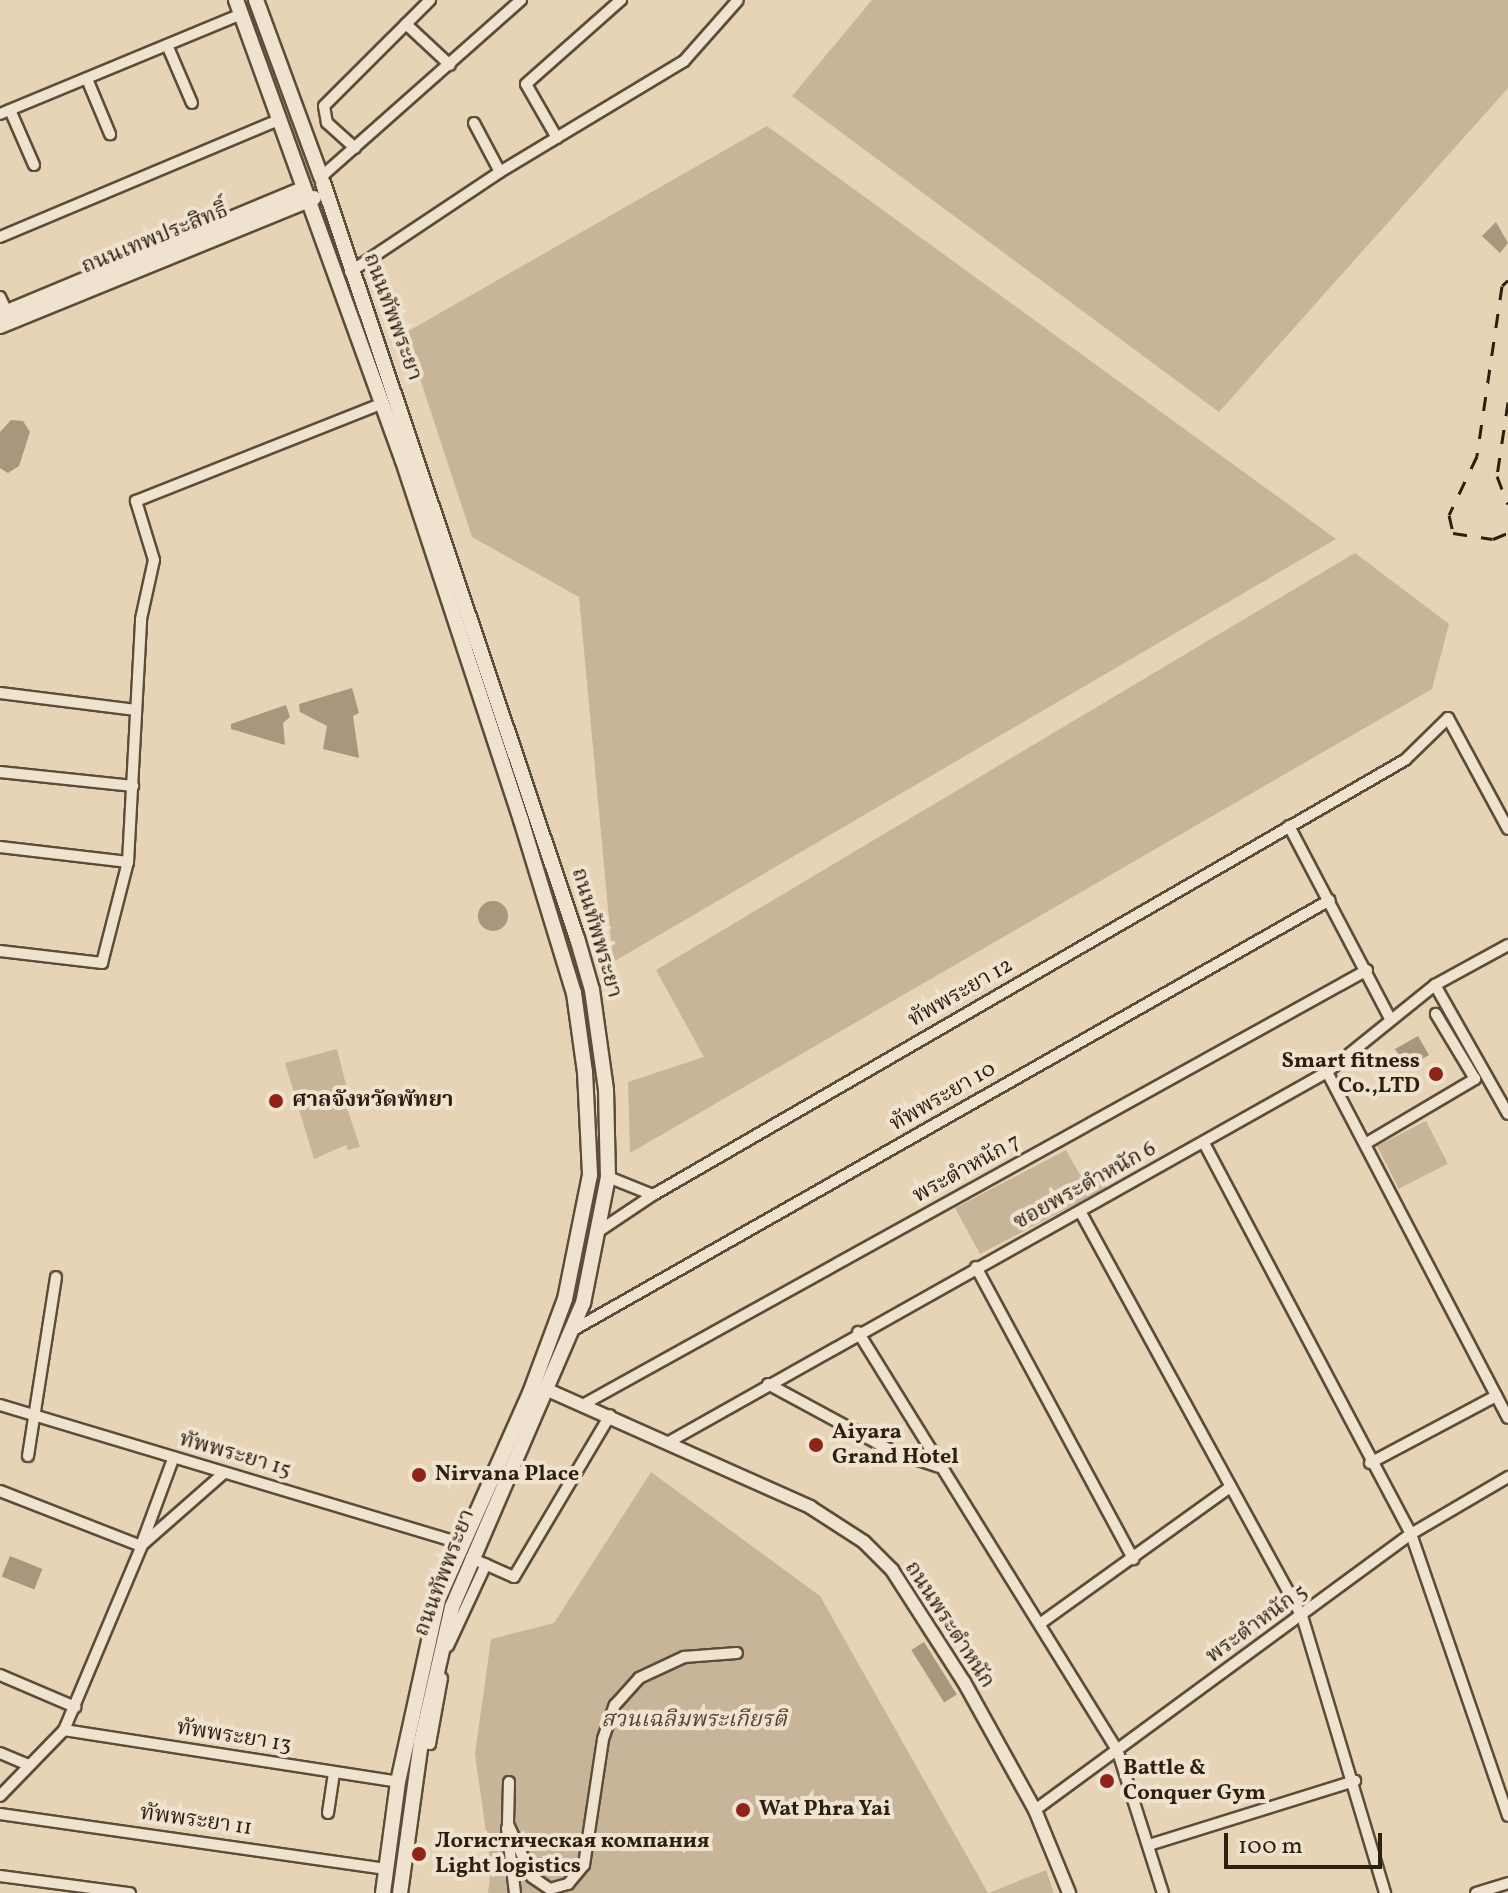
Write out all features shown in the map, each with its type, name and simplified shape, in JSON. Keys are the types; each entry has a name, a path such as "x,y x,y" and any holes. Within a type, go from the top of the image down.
{"main road":[{"name":"ถนนทัพพระยา","path":"256,0 323,185 350,272 405,416 537,814 592,990 606,1090 608,1177 583,1303 550,1390 471,1558 435,1665 400,1893"},
{"name":"ถนนทัพพระยา","path":"238,7 381,404 521,820 574,993 585,1072 590,1175 565,1299 533,1384 459,1543 421,1661 398,1782 383,1893"},
{"name":"ถนนเทพประสิทธิ์","path":"0,326 323,185"},
{"name":"ถนนเทพประสิทธิ์","path":"4,314 305,195"}],"street":[{"path":"355,148 327,123 324,106 430,0"},
{"path":"323,185 355,148 521,0"},
{"path":"557,138 526,84 621,0"},
{"path":"350,272 500,172 684,61 738,0"},
{"path":"34,165 5,112 167,45 238,7"},
{"path":"406,24 450,65"},
{"path":"167,45 192,103"},
{"path":"87,79 110,134"},
{"path":"0,237 279,120"},
{"path":"474,123 500,172"},
{"path":"0,297 4,314"},
{"path":"0,951 102,963 128,862 141,619 154,560 136,501 381,404"},
{"path":"0,693 136,710"},
{"name":"ทัพพระยา 12","path":"599,1231 653,1195 1405,760 1448,718 1508,829"},
{"path":"0,772 133,786"},
{"path":"521,820 537,814"},
{"path":"1289,826 1390,1018"},
{"path":"0,847 128,862"},
{"name":"ทัพพระยา 10","path":"575,1329 1330,900"},
{"name":"ซอยพระตำหนัก 6","path":"667,1443 858,1332 1081,1213 1327,1072 1390,1018 1435,985 1508,945"},
{"name":"พระตำหนัก 7","path":"586,1403 1367,970"},
{"path":"1435,985 1507,1112"},
{"path":"1365,1144 1475,1079 1436,1014"},
{"path":"585,1072 604,1070"},
{"path":"1327,1072 1508,1418"},
{"path":"586,1092 606,1090"},
{"path":"1204,1143 1370,1463 1411,1534 1508,1816"},
{"path":"608,1177 653,1195"},
{"path":"1081,1213 1229,1488 1302,1616 1355,1781 1385,1893"},
{"path":"976,1267 1133,1559"},
{"path":"28,1456 56,1277"},
{"path":"565,1299 583,1303"},
{"path":"858,1332 939,1467 1041,1623 1117,1749 1163,1893"},
{"name":"ถนนพระตำหนัก","path":"533,1384 586,1403 818,1511 864,1542 892,1570 964,1682 1035,1810 1069,1893"},
{"path":"768,1384 894,1452 939,1467"},
{"path":"1370,1463 1496,1396"},
{"name":"ทัพพระยา 15","path":"0,1405 459,1543"},
{"path":"471,1558 514,1577 610,1415"},
{"path":"0,1796 64,1730 141,1546 173,1459"},
{"path":"141,1546 224,1473"},
{"name":"พระตำหนัก 5","path":"1035,1810 1411,1534 1508,1477"},
{"path":"1041,1623 1229,1488"},
{"path":"0,1491 141,1546"},
{"path":"421,1742 430,1744 449,1643 486,1564"},
{"path":"508,1824 532,1877 548,1891 568,1884 584,1865 603,1739 624,1694 639,1678 684,1657 737,1653"},
{"path":"0,1675 75,1707"},
{"name":"ทัพพระยา 13","path":"64,1730 398,1782"},
{"path":"0,1753 28,1765"},
{"path":"328,1813 334,1773"},
{"path":"1149,1845 1355,1781"},
{"path":"509,1782 508,1824 515,1893"},
{"name":"ทัพพระยา 11","path":"0,1814 386,1869"},
{"path":"0,1876 130,1893"},
{"path":"1476,1893 1508,1883"}],"green space":[{"path":"872,0 1508,0 1508,88 1219,412 792,96"},
{"path":"767,126 1336,539 613,962 579,597 472,537 405,333"},
{"path":"1355,553 1449,624 1432,689 630,1153 628,1082 704,1057 656,970"},
{"path":"337,1049 346,1085 340,1087 360,1147 348,1150 346,1145 314,1159 285,1063"},
{"path":"1426,1121 1448,1164 1399,1189 1377,1146"},
{"path":"1066,1150 1080,1175 1095,1168 1106,1188 980,1254 955,1208"},
{"name":"สวนเฉลิมพระเกียรติ","path":"651,1472 820,1596 988,1893 488,1893 491,1867 475,1754 491,1639 554,1623"},
{"path":"1046,1870 1054,1893 989,1893"}],"shaded area":[{"path":"1496,222 1508,243 1500,253 1482,236"},
{"path":"11,420 23,421 30,432 19,466 8,473 0,468 0,432"},
{"path":"352,688 359,713 353,716 359,758 323,749 327,726 300,712 299,704"},
{"path":"286,705 290,717 283,723 285,745 231,729 231,724"},
{"path":"493,901 504,905 508,916 504,927 493,931 482,927 478,916 482,905"},
{"path":"1418,1036 1429,1055 1413,1064 1406,1052 1399,1056 1395,1049"},
{"path":"10,1556 42,1569 34,1590 2,1576"},
{"path":"924,1642 957,1695 944,1703 911,1650"}],"railway":[{"path":"1508,280 1502,286 1477,456 1449,515 1453,533 1493,539 1508,533"},
{"path":"1508,402 1497,476 1508,504"}],"place":[{"name":"Smart fitness Co.,LTD","path":"1436,1074"},
{"name":"ศาลจังหวัดพัทยา","path":"276,1101"},
{"name":"Aiyara Grand Hotel","path":"816,1445"},
{"name":"Nirvana Place","path":"419,1475"},
{"name":"Battle & Conquer Gym","path":"1107,1781"},
{"name":"Wat Phra Yai","path":"743,1810"},
{"name":"Логистическая компания Light logistics","path":"419,1854"}]}
